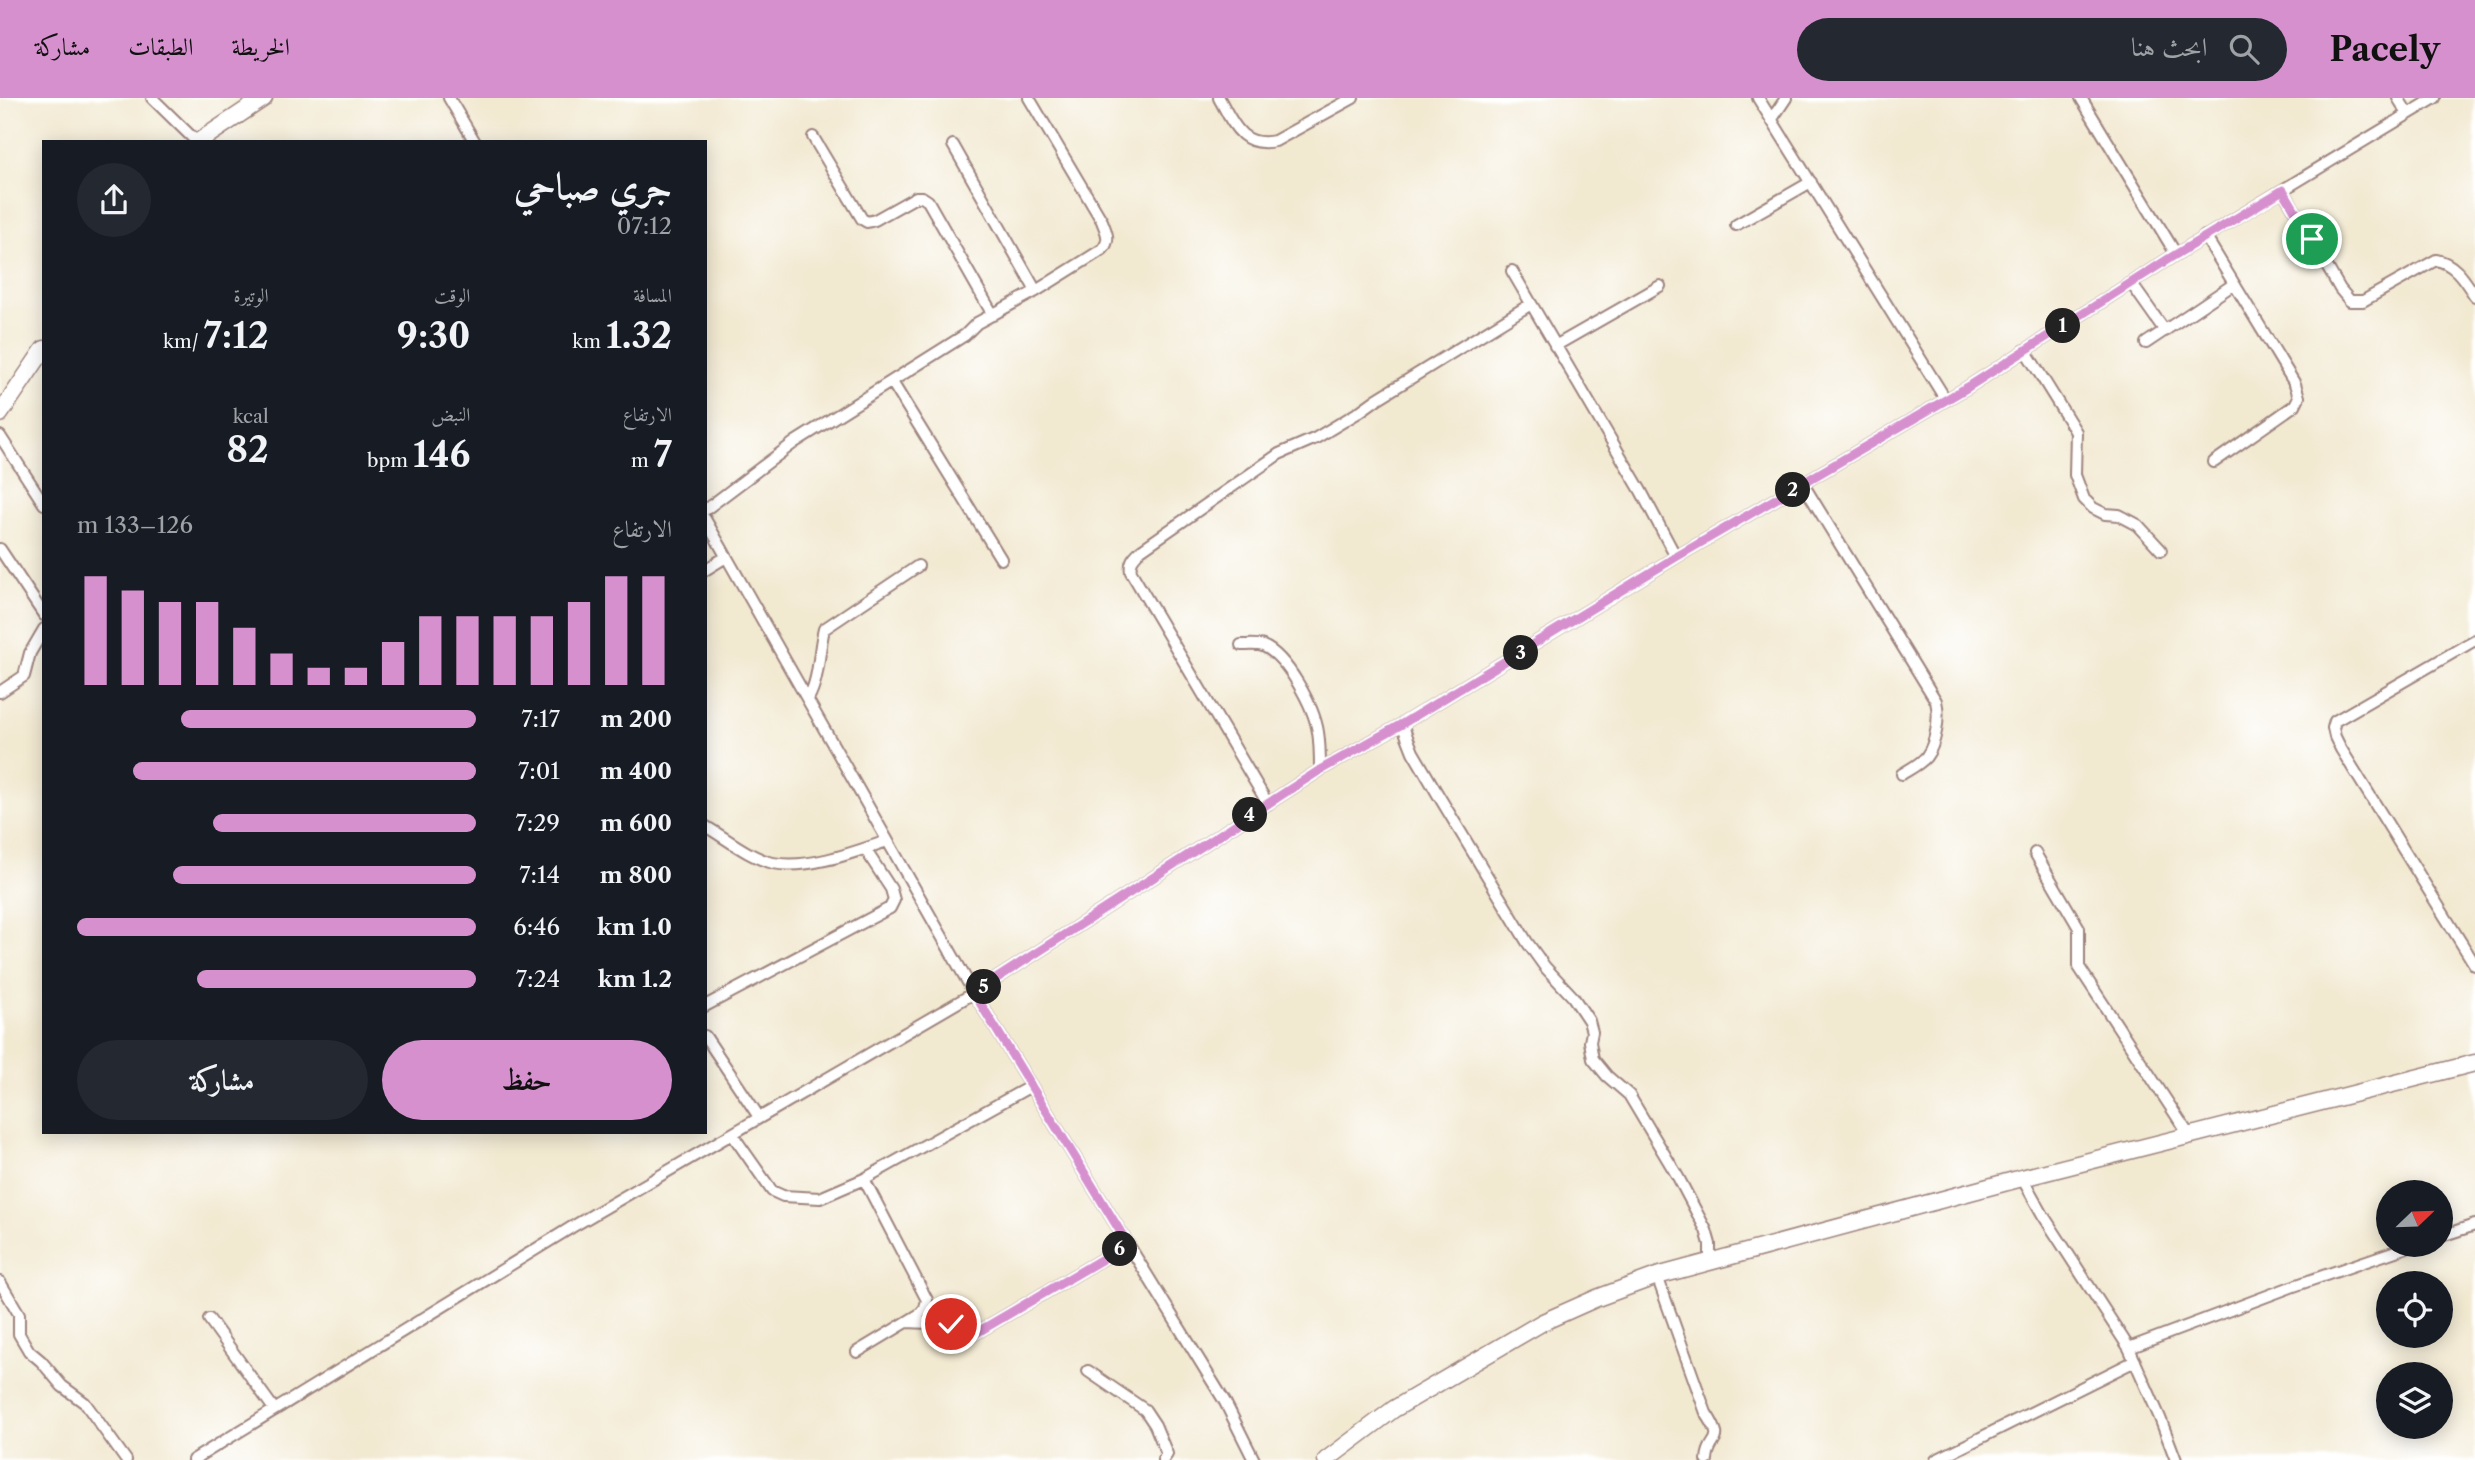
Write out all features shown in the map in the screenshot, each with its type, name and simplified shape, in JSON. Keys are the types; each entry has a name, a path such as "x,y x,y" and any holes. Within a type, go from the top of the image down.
{"street":[{"path":"152,98 196,140"},
{"path":"201,140 264,98"},
{"path":"449,98 474,140"},
{"path":"707,508 795,442 993,315 1103,250 1108,243 1108,235 1102,221 1029,98"},
{"path":"1219,98 1245,137 1262,144 1275,141 1353,98"},
{"path":"1758,98 1946,400"},
{"path":"1772,119 1786,98"},
{"path":"2081,98 2176,254"},
{"path":"2398,98 2408,114"},
{"path":"193,1460 572,1227 974,993 1320,770 1402,724 1676,557 1946,400 2205,236 2435,98"},
{"path":"813,137 862,219 867,222 916,197 928,201 993,315"},
{"path":"953,145 1036,291"},
{"path":"1736,225 1811,182"},
{"path":"2283,190 2340,289 2350,301 2364,301 2436,260 2444,262 2459,273 2475,296"},
{"path":"2205,236 2295,384 2299,397 2295,405 2214,462"},
{"path":"1512,271 1641,491 1676,557"},
{"path":"2131,283 2165,331"},
{"path":"2146,343 2235,284"},
{"path":"1555,346 1660,286"},
{"path":"1268,804 1131,572 1129,564 1132,558 1279,454 1316,438 1349,419 1531,304"},
{"path":"2025,350 2076,432 2075,475 2084,499 2105,514 2119,515 2138,525 2161,550"},
{"path":"0,414 42,352"},
{"path":"892,382 1001,559"},
{"path":"0,436 42,501"},
{"path":"1802,484 1936,701 1936,724 1929,751 1922,760 1902,774"},
{"path":"707,523 974,993 1225,1402 1254,1460"},
{"path":"0,550 42,612"},
{"path":"707,569 726,557"},
{"path":"808,699 816,685 824,629 918,566"},
{"path":"0,692 24,676 30,653 42,632"},
{"path":"2475,640 2335,721 2333,728 2341,749 2475,965"},
{"path":"1241,645 1261,645 1286,665 1297,682 1319,734 1320,770"},
{"path":"1402,724 1413,752 1527,942 1589,1021 1593,1059 1598,1067 1629,1094 1678,1177 1706,1230 1710,1244 1710,1264"},
{"path":"707,828 773,863 802,864 887,841"},
{"path":"707,1005 890,908 894,900 891,889 865,849"},
{"path":"2035,853 2079,928 2079,967 2189,1135"},
{"path":"707,1039 759,1117"},
{"path":"1326,1460 1394,1409 1543,1322 1657,1276 1710,1264 2022,1178 2475,1063"},
{"path":"732,1133 772,1191 783,1196 820,1198 864,1180 1031,1086"},
{"path":"2022,1178 2129,1348 2176,1460"},
{"path":"857,1352 920,1314 927,1300 864,1180"},
{"path":"2454,1232 2475,1225"},
{"path":"907,1322 951,1324 971,1336 1128,1244"},
{"path":"2129,1348 2378,1257"},
{"path":"1657,1276 1706,1413 1717,1432 1716,1441 1706,1456 1707,1460"},
{"path":"0,1282 19,1314 19,1334 29,1351 62,1386 85,1402 126,1460"},
{"path":"209,1319 274,1409"},
{"path":"1936,1460 2135,1361"},
{"path":"1088,1371 1145,1410 1155,1425 1167,1454 1163,1460"}],"route":[{"path":"951,1324 971,1336 1128,1244 974,993 1320,770 1541,641 1676,557 1968,387 2170,258 2283,190 2312,239"}]}
